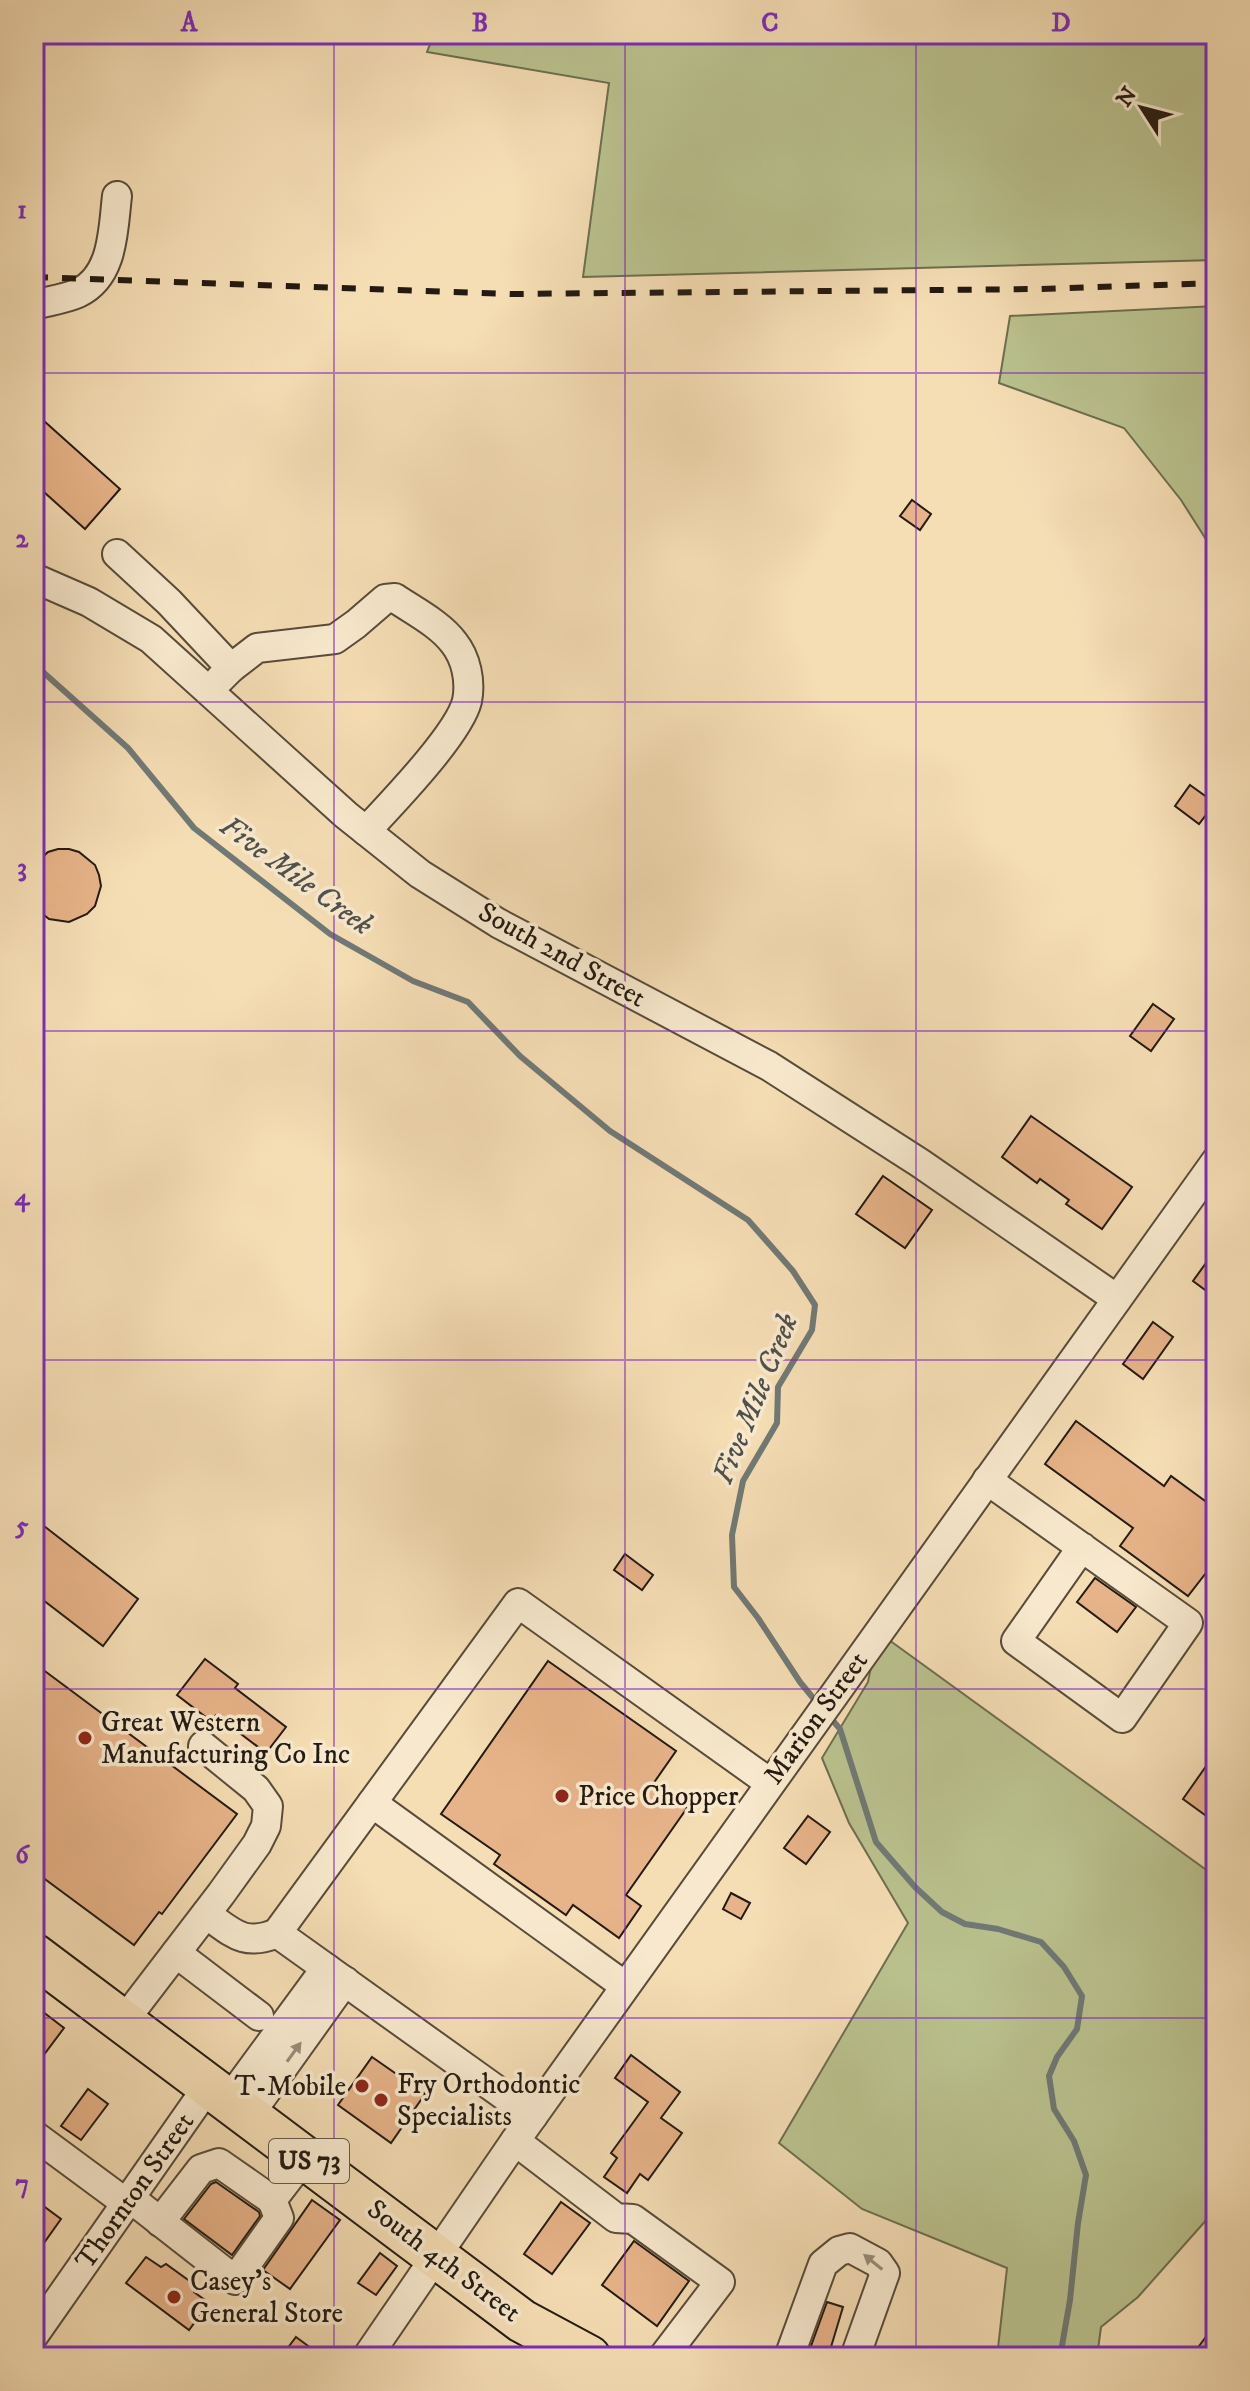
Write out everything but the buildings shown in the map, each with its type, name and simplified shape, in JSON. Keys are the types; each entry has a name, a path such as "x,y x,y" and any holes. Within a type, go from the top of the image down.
{"highway":[{"name":"South 4th Street","path":"34,1955 522,2321 589,2357"}],"street":[{"path":"34,305 79,293 97,278 108,258 117,196"},
{"path":"117,554 169,602 231,668"},
{"name":"South 2nd Street","path":"34,578 89,602 151,639 366,831 420,874 498,923 769,1066 920,1163 1117,1299"},
{"path":"207,690 257,648 335,639 385,599 395,598 440,630 454,643 468,670 467,701 454,727 366,831"},
{"name":"Marion Street","path":"367,2357 625,1986 1216,1161"},
{"path":"987,1480 1082,1547 1188,1623 1122,1718 1016,1641 1082,1547"},
{"path":"206,1914 245,1938 261,1940 277,1933 518,1603 770,1783"},
{"path":"123,2022 206,1914 257,1844 266,1826 268,1806 256,1789 203,1746"},
{"path":"372,1803 625,1986"},
{"path":"277,1933 533,2116"},
{"path":"176,1953 259,2016"},
{"name":"Thornton Street","path":"38,2320 128,2201 229,2100 336,1974"},
{"path":"34,2135 160,2222 235,2280 279,2218 272,2200 219,2163 201,2169 160,2222"},
{"path":"515,2141 616,2218 633,2219 720,2282 663,2357"},
{"path":"272,2200 305,2157"},
{"path":"789,2357 823,2264 839,2251 850,2248 878,2263 885,2273 855,2357"}],"green space":[{"path":"434,34 1216,34 1216,260 583,277 609,83 427,52"},
{"path":"1216,306 1216,555 1181,500 1124,428 999,383 1010,316"},
{"path":"878,1632 1216,1877 1216,2209 1138,2297 1101,2327 1097,2357 997,2357 1007,2268 862,2209 779,2143 908,1923 849,1823 822,1758 868,1682"}],"waterway":[{"name":"Five Mile Creek","path":"34,664 128,748 194,828 330,934 413,981 468,1002 520,1056 610,1131 748,1220 793,1271 815,1305 812,1330 778,1387 777,1423 743,1481 732,1535 734,1587 818,1704"},
{"name":"Five Mile Creek","path":"828,1715 840,1729 876,1842 915,1887 942,1912 965,1924 998,1929 1041,1942 1064,1967 1082,1996 1077,2029 1057,2057 1049,2076 1054,2109 1074,2141 1086,2175 1060,2357"}],"railway":[{"path":"34,277 511,294 1040,289 1216,283"}],"place":[{"name":"Great Western Manufacturing Co Inc","path":"85,1738"},
{"name":"Price Chopper","path":"562,1796"},
{"name":"T-Mobile","path":"362,2086"},
{"name":"Fry Orthodontic Specialists","path":"381,2100"},
{"name":"Casey's General Store","path":"174,2297"}]}
